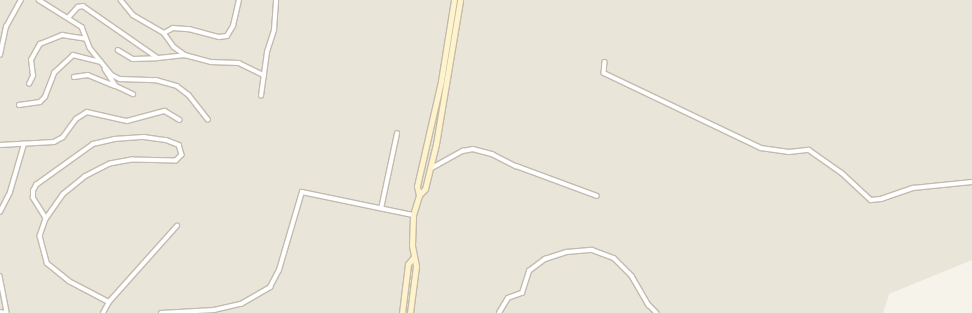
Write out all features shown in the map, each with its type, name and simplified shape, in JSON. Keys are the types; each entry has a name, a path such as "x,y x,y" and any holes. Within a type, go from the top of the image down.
{"street":[{"path":"0,55 6,27 21,0"},
{"path":"39,0 82,27 86,39 116,86"},
{"path":"121,0 134,15 164,33 168,40 185,55"},
{"path":"164,33 174,28 227,36 233,26 239,0"},
{"path":"261,96 274,30 276,0"},
{"path":"419,194 417,186 441,82 454,0"},
{"path":"410,313 415,291 416,266 413,258 412,215 419,194 425,189 449,74 460,0"},
{"path":"68,18 78,8 84,6 96,12 126,38 158,58"},
{"path":"29,84 33,76 31,60 40,44 62,35 86,39"},
{"path":"118,50 133,59 185,55 218,63 239,63 264,75"},
{"path":"19,105 40,102 45,97 54,73 73,55 101,62 120,79 156,80 177,86 189,95 208,119"},
{"path":"604,62 604,73 761,148 789,152 809,150 841,172 870,200 881,199 913,188 972,182"},
{"path":"74,77 88,75 133,94"},
{"path":"0,145 54,142 63,137 76,118 87,112 127,121 165,111 180,120"},
{"path":"381,209 397,134"},
{"path":"46,219 33,198 33,191 36,185 93,144 114,139 144,137 174,142 182,150 180,159 176,161 132,160 110,164 85,176 63,195 46,219 40,236 47,262 69,281 109,302"},
{"path":"0,212 10,192 24,144"},
{"path":"429,170 462,151 473,149 492,154 516,166 597,196"},
{"path":"161,313 214,310 240,304 270,287 279,270 302,192 412,215"},
{"path":"103,313 109,302 177,226"},
{"path":"499,313 508,298 522,294 529,271 545,259 567,252 592,250 614,258 632,276 649,305 657,313"},
{"path":"402,313 408,264 413,258"},
{"path":"0,276 6,313 0,312"}],"shaded area":[{"path":"0,0 972,0 972,260 889,294 883,313 0,313"}]}
